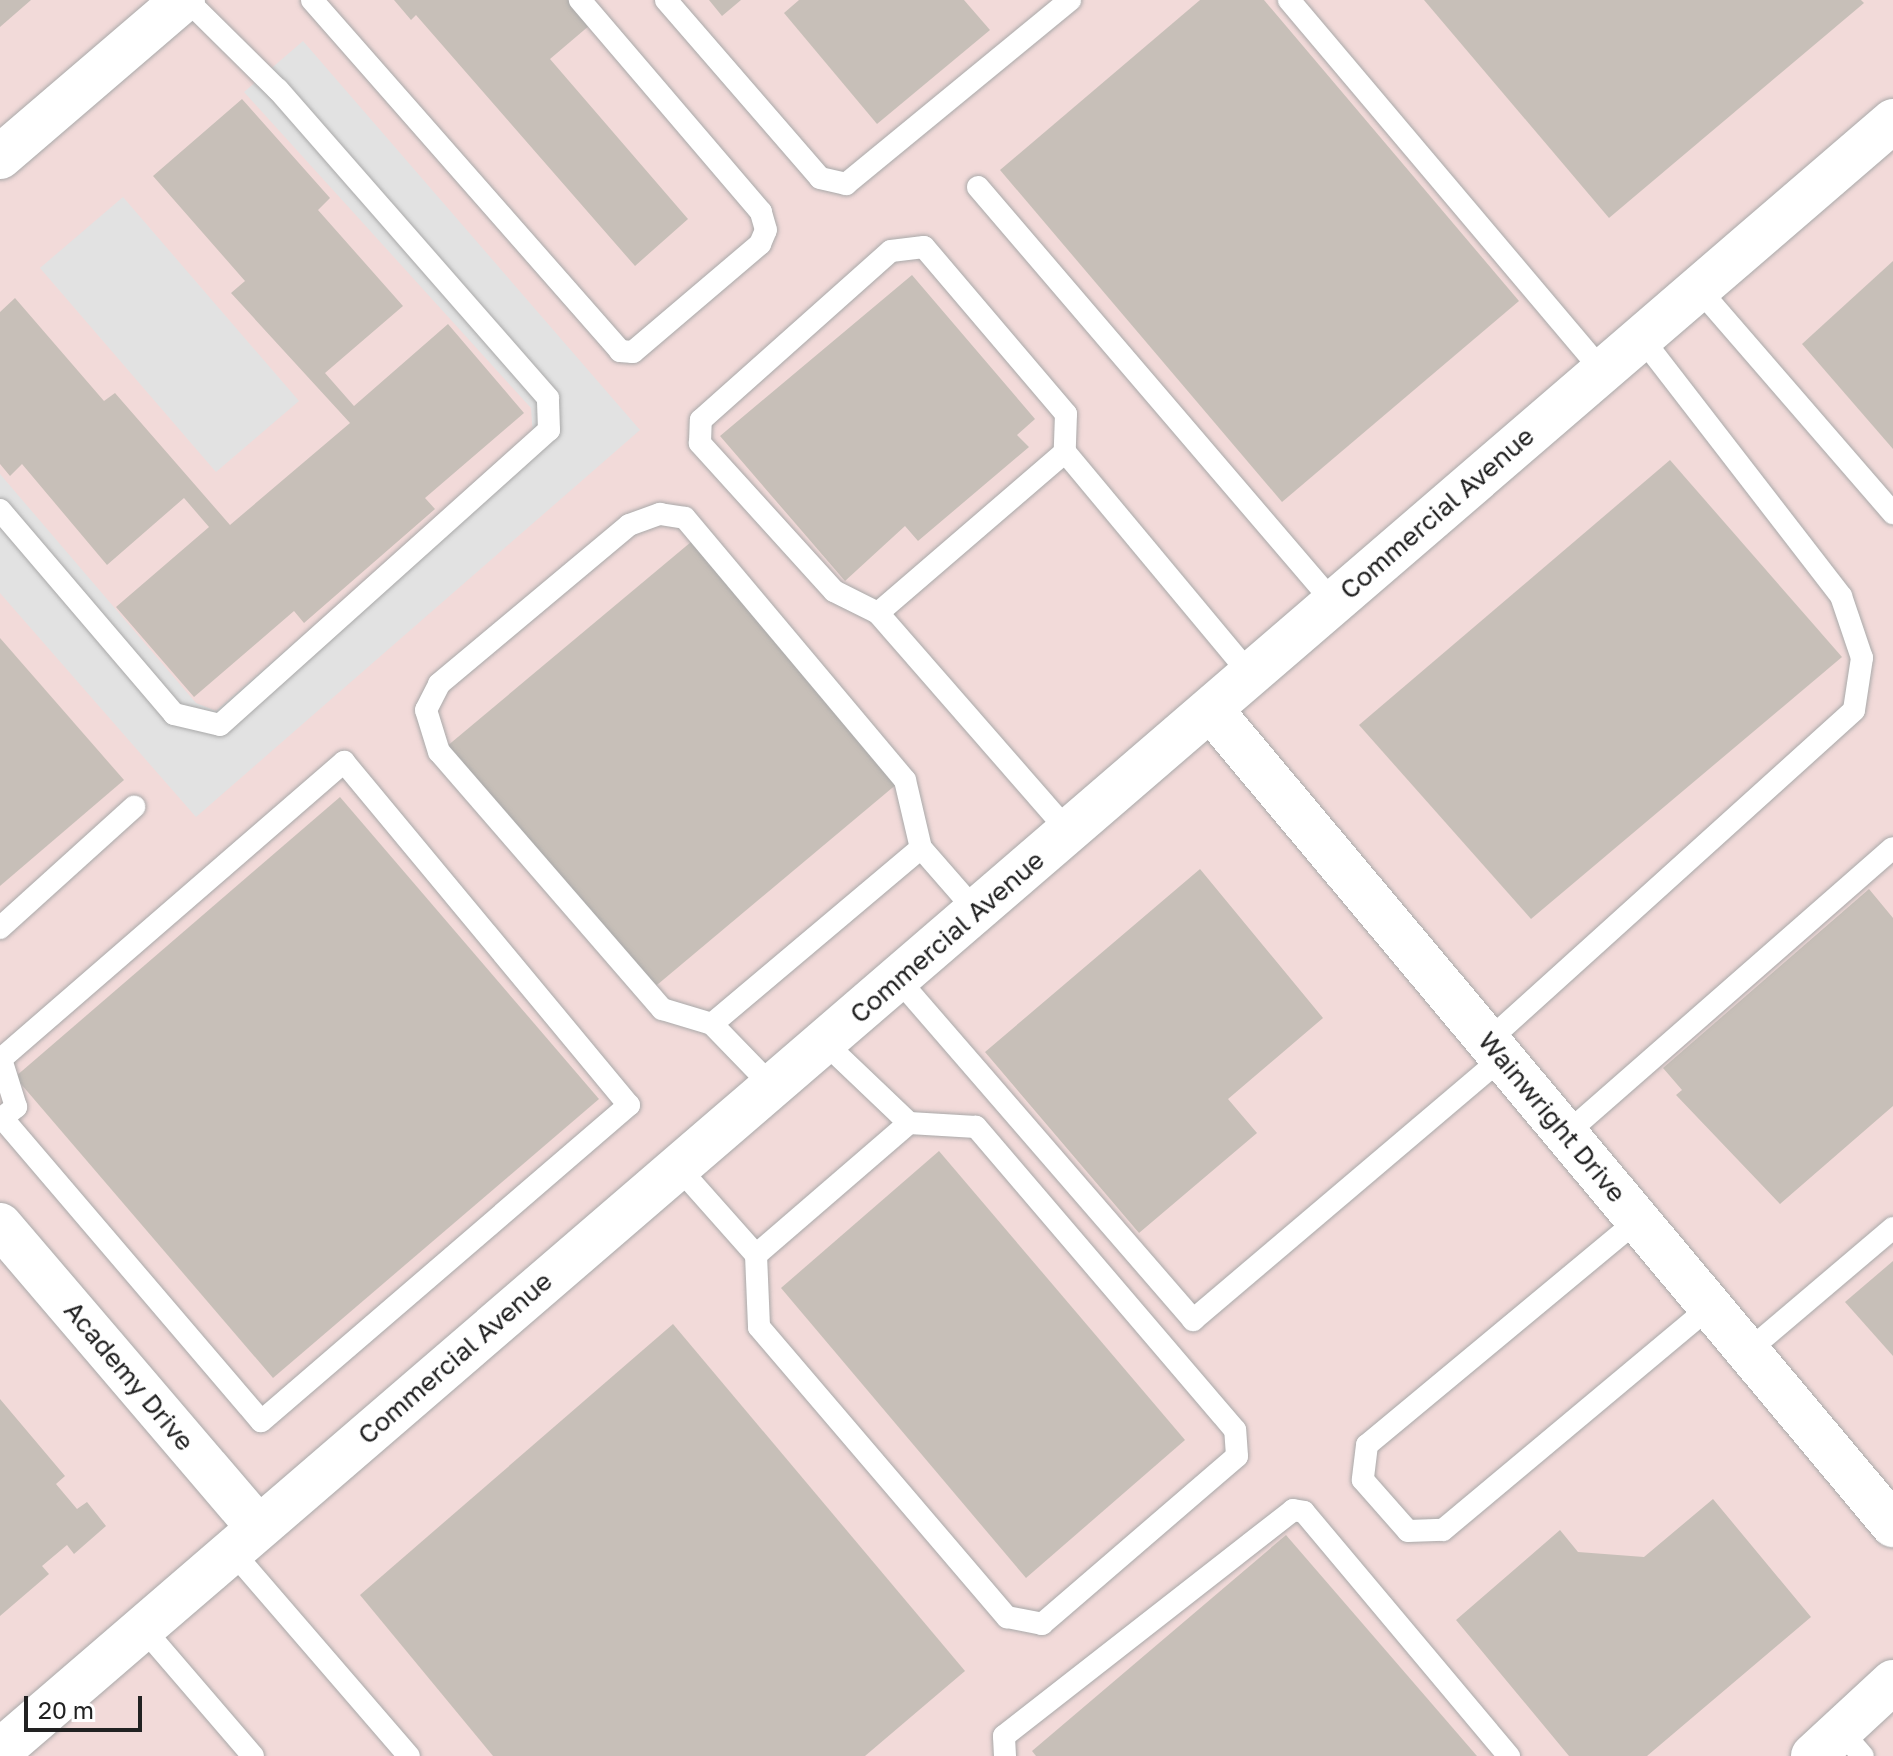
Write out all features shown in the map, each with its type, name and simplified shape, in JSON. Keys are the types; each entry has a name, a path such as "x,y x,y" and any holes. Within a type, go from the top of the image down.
{"street":[{"path":"4,146 185,0"},
{"name":"Commercial Avenue","path":"14,1749 142,1627 1893,121"},
{"name":"Wainwright Drive","path":"1211,710 1748,1351 1889,1511"},
{"name":"Academy Drive","path":"0,1225 244,1539"},
{"path":"1839,1748 1893,1683"}],"lane":[{"path":"0,510 174,714 220,725 549,430 548,398 278,90 185,0"},
{"path":"312,0 620,351 633,352 760,244 766,230 761,212 580,0"},
{"path":"666,0 820,178 846,184 1070,0"},
{"path":"1289,0 1602,370"},
{"path":"978,187 1334,603"},
{"path":"1069,832 878,613 834,591 700,443 701,420 891,251 924,247 1066,414 1065,452 1251,675"},
{"path":"1698,288 1893,513"},
{"path":"898,979 1193,1320 1495,1049 1854,710 1862,658 1841,596 1641,337"},
{"path":"878,613 1065,452"},
{"path":"772,1086 712,1024 662,1009 439,752 426,710 439,684 629,525 672,514 695,525 905,780 921,848 976,911"},
{"path":"344,762 629,1105 261,1421 1,1119 16,1107 1,1059 344,762"},
{"path":"0,928 134,807"},
{"path":"712,1024 921,848"},
{"path":"1566,1134 1893,848"},
{"path":"678,1167 756,1255 759,1327 1007,1617 1042,1624 1237,1456 1235,1430 976,1127 909,1123 824,1042"},
{"path":"756,1255 909,1123"},
{"path":"1638,1220 1367,1445 1363,1480 1408,1531 1443,1530 1711,1306"},
{"path":"1748,1351 1893,1228"},
{"path":"1005,1756 1004,1736 1293,1510 1304,1512 1509,1756"},
{"path":"244,1539 409,1756"},
{"path":"142,1627 253,1756"}],"shaded area":[{"path":"0,0 1893,0 1893,1756 0,1756"},
{"path":"303,41 640,430 196,817 0,593 0,474 196,703 216,711 533,436 531,408 244,92"},
{"path":"123,197 299,401 216,472 40,268"}],"building":[{"path":"0,0 31,0 0,27"},
{"path":"394,0 568,0 590,25 550,59 688,219 635,266 416,15 411,20"},
{"path":"709,0 741,0 722,16"},
{"path":"799,0 964,0 990,30 877,124 784,13"},
{"path":"1200,0 1264,0 1519,301 1282,502 1000,170"},
{"path":"1424,0 1861,0 1864,3 1609,218"},
{"path":"242,99 330,198 318,210 403,306 325,373 354,406 448,324 524,413 425,498 435,509 304,623 294,611 194,697 116,607 209,527 184,498 107,565 22,464 10,476 0,464 0,312 15,298 104,401 115,393 230,525 350,423 231,293 245,281 153,176"},
{"path":"1893,261 1893,449 1802,344"},
{"path":"912,275 1035,419 1017,435 1029,447 918,541 905,526 845,581 720,436"},
{"path":"1670,460 1842,657 1531,919 1359,725"},
{"path":"691,542 898,783 651,990 446,747"},
{"path":"0,638 124,780 0,886"},
{"path":"340,797 599,1099 273,1378 15,1077"},
{"path":"1200,869 1323,1018 1228,1099 1257,1133 1139,1233 985,1052"},
{"path":"1869,889 1893,918 1893,1106 1780,1204 1676,1095 1682,1090 1663,1068"},
{"path":"939,1151 1185,1440 1026,1578 781,1288"},
{"path":"1893,1261 1893,1356 1845,1302"},
{"path":"673,1324 965,1671 865,1756 493,1756 360,1595"},
{"path":"0,1399 65,1476 56,1484 77,1509 87,1502 106,1526 74,1554 67,1545 42,1566 49,1574 0,1616"},
{"path":"1713,1499 1811,1617 1647,1756 1569,1756 1456,1620 1560,1530 1578,1552 1644,1557"},
{"path":"1286,1535 1477,1756 1036,1756 1032,1751"}]}
